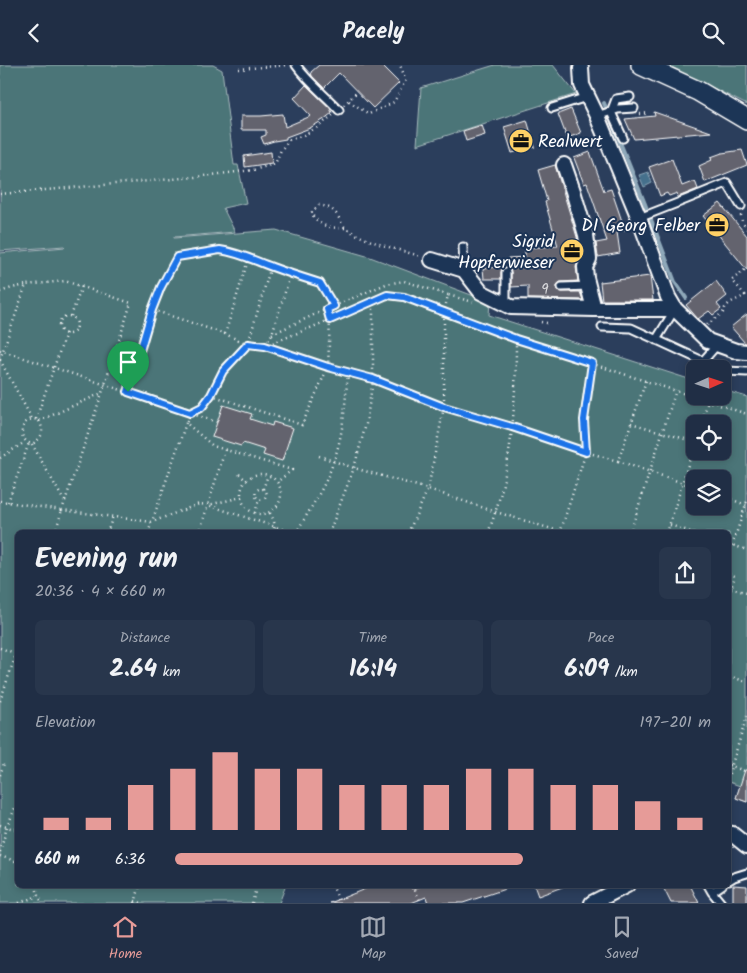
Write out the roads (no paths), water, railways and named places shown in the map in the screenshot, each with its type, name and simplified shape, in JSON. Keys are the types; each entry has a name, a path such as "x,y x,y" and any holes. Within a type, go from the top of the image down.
{"main road":[{"path":"641,65 698,91 747,120"}],"street":[{"path":"580,68 582,85 587,97 604,114 642,216 668,297 675,309 708,341 736,351 747,352"},
{"path":"564,165 586,235 588,259 585,267 594,309"},
{"path":"432,259 464,270 482,292 511,307 675,309"},
{"path":"731,835 747,846"},
{"path":"593,903 621,888"}],"lane":[{"path":"296,65 304,76 339,111"},
{"path":"552,107 587,97"},
{"path":"604,114 616,99 630,97"},
{"path":"604,114 618,109 634,108"},
{"path":"604,114 624,139"},
{"path":"642,216 680,203 727,183 741,205"},
{"path":"464,247 464,270"},
{"path":"506,272 506,305"},
{"path":"562,287 588,286"},
{"path":"656,339 675,309"},
{"path":"602,327 631,328 702,360"},
{"path":"705,360 717,345"},
{"path":"731,371 747,372"},
{"path":"731,879 747,873"},
{"path":"710,888 721,903"},
{"path":"712,892 718,888"}],"water":[{"path":"648,172 652,183 644,187 639,175"}],"waterway":[{"path":"604,103 675,282 686,298"}],"place":[{"name":"Realwert","path":"521,141"},
{"name":"DI Georg Felber","path":"717,225"},
{"name":"Sigrid Hopferwieser","path":"572,251"}]}
